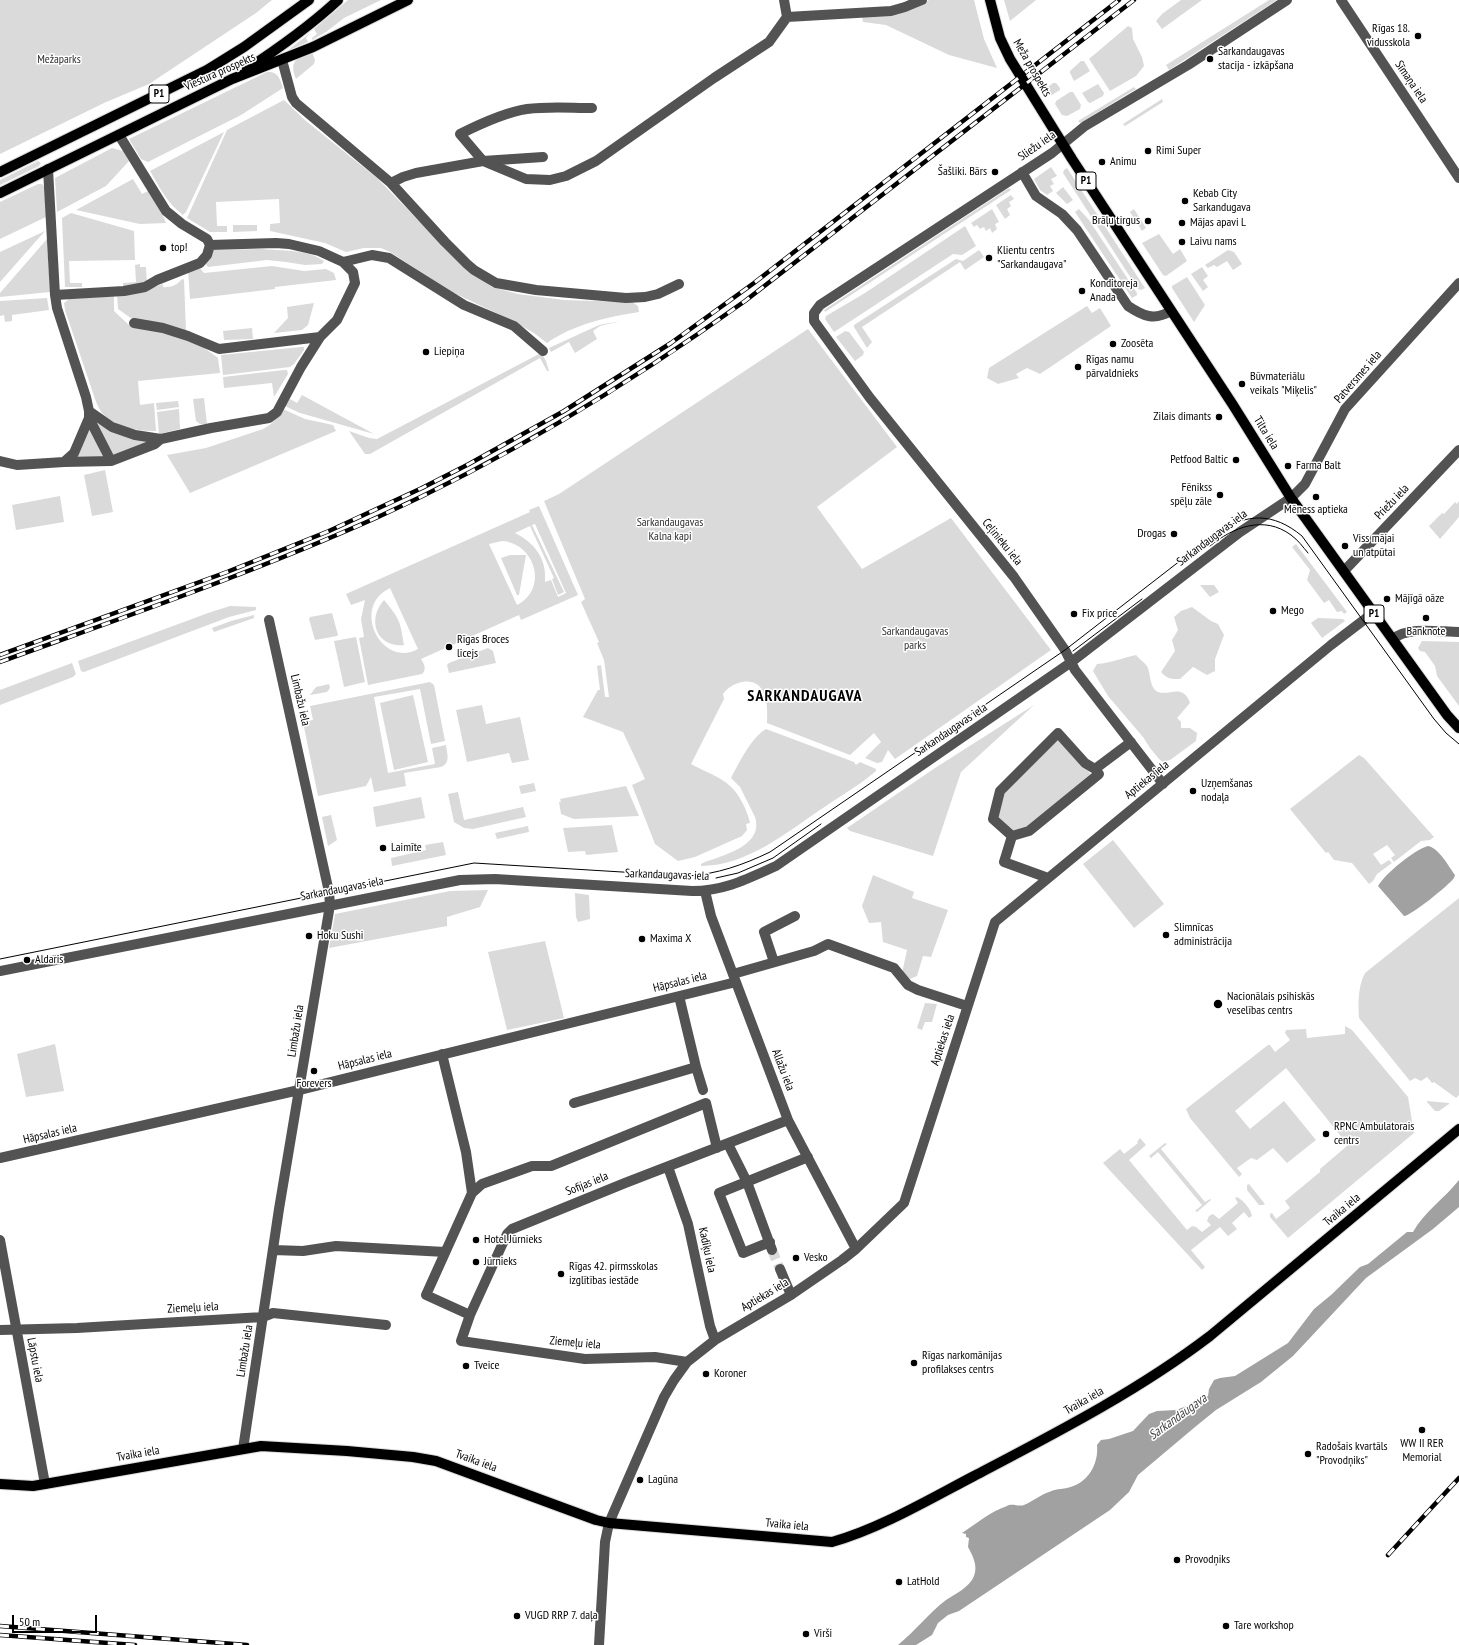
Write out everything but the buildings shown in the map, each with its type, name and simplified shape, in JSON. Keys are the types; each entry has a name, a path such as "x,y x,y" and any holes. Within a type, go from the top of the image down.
{"main road":[{"name":"Viestura prospekts","path":"0,172 207,70 244,47 309,0"},
{"path":"232,79 283,45 338,0"},
{"name":"Viestura prospekts","path":"0,193 232,79 313,47 408,0"},
{"name":"Meža prospekts","path":"990,0 1000,38 1021,77 1062,144"},
{"name":"Tilta iela","path":"1062,144 1233,405 1291,498 1447,715 1459,728"},
{"path":"43,151 48,169"},
{"name":"Tvaika iela","path":"0,1484 33,1486 242,1449 274,1446 340,1450 413,1457 436,1461 596,1520 609,1523 832,1542 860,1532 901,1513 1047,1437 1138,1384 1197,1346 1459,1129"}],"street":[{"path":"592,108 542,107 526,109 514,112 460,134 483,161 526,178 550,180 566,176 596,161 714,78 769,42 787,17 784,0"},
{"path":"787,17 891,12 905,4 922,0"},
{"name":"Sliežu iela","path":"814,321 814,313 820,305 1022,172 1086,126 1164,79 1287,0"},
{"name":"Sīmaņa iela","path":"1341,0 1459,178"},
{"path":"282,60 292,97 296,103 391,183 445,242 474,270 496,283 536,290 626,298 645,297 658,294 679,284"},
{"path":"55,295 124,291 145,286 156,280 200,263 208,253 210,244 207,239 182,224 166,211 119,135"},
{"path":"391,183 416,173 483,161 543,157"},
{"path":"48,169 57,308 89,414 111,461"},
{"path":"1022,172 1036,196 1062,214 1077,230 1128,306 1138,313 1155,317 1162,316 1170,311"},
{"path":"89,414 112,428 135,435 161,439 211,428 269,418 277,412 301,367 320,337 337,320 355,283 353,272 343,262 319,251 289,244 210,244"},
{"path":"343,262 372,255 389,258 464,305 514,326 543,351"},
{"name":"Patversmes iela","path":"1291,498 1305,484 1345,409 1459,283"},
{"name":"Ceļinieku iela","path":"814,321 870,398 1014,577 1065,650 1070,663 1163,784"},
{"path":"134,323 163,328 188,336 218,349 320,337"},
{"path":"64,462 74,453 89,414"},
{"path":"0,461 17,465 111,461 155,444 161,439"},
{"name":"Priežu iela","path":"1344,571 1459,450"},
{"name":"Sarkandaugavas iela","path":"0,971 434,884 477,878 681,891 705,891 736,884 776,866 1070,663 1240,532 1291,498"},
{"name":"Aptiekas iela","path":"599,1645 605,1542 609,1523 664,1397 687,1362 715,1340 790,1295 856,1249 904,1203 995,922 1373,613"},
{"name":"Limbažu iela","path":"242,1449 330,905 329,892 269,620"},
{"path":"1392,639 1407,631 1459,632"},
{"path":"1058,733 1085,763 1095,769 1099,774 1029,831 1012,836 993,818 1000,791 1058,733"},
{"path":"1095,769 1131,742"},
{"path":"1012,836 1004,862 1048,878"},
{"name":"Allažu iela","path":"705,891 709,912 788,1120 856,1249"},
{"path":"774,962 764,932 795,916"},
{"name":"Hāpsalas iela","path":"0,1158 299,1090 679,996 734,978 774,962 814,951 828,944 894,968 908,985 918,990 967,1006"},
{"path":"679,996 703,1090"},
{"path":"442,1054 466,1152 472,1193"},
{"path":"574,1104 696,1067"},
{"path":"470,1315 426,1295 472,1193 482,1184 532,1166 551,1166 706,1103 717,1148"},
{"name":"Sofijas iela","path":"461,1342 470,1315 507,1234 512,1229 668,1166 788,1120"},
{"path":"728,1144 747,1182 771,1246 743,1253 719,1193 747,1182 808,1157"},
{"name":"Kadiķu iela","path":"668,1166 688,1224 710,1326 715,1340"},
{"name":"Lāpstu iela","path":"0,1240 45,1484"},
{"path":"273,1250 303,1251 336,1246 445,1252"},
{"path":"780,1269 790,1295"},
{"name":"Ziemeļu iela","path":"0,1330 77,1328 263,1317 273,1313 386,1325"},
{"name":"Ziemeļu iela","path":"461,1342 585,1359 655,1357 687,1362"}],"green space":[{"name":"Mežaparks","path":"0,0 272,0 256,13 149,84 104,103 0,154"},
{"path":"348,0 381,0 344,18 326,32 312,40 312,38 317,34 314,29"},
{"path":"929,0 974,0 984,39 997,68 949,55 886,25 863,22 862,16 897,13 921,5"},
{"path":"1004,0 1036,0 1010,21"},
{"path":"1181,0 1202,0 1162,29 1156,21 1162,14"},
{"path":"1269,0 1277,0 1169,70 1166,65"},
{"path":"1128,26 1132,28 1133,39 1142,57 1144,66 1136,76 1110,91 1089,59"},
{"path":"310,33 306,38 308,42 287,51"},
{"path":"312,52 315,60 314,64 296,79 293,68 295,61 298,58"},
{"path":"1081,61 1084,61 1090,71 1074,81 1070,71"},
{"path":"267,72 276,74 280,79 283,88 241,115 148,162 141,159 129,139"},
{"path":"1053,83 1056,83 1060,90 1050,95 1047,90"},
{"path":"1098,84 1104,93 1103,96 1090,103 1082,93"},
{"path":"1134,87 1136,89 1080,123 1078,121"},
{"path":"1070,92 1073,92 1081,105 1080,109 1067,116 1062,115 1055,104 1056,101"},
{"path":"1162,99 1163,102 1125,126 1123,124"},
{"path":"284,100 306,121 377,178 450,253 471,272 492,287 518,294 564,300 632,302 638,306 639,312 615,316 580,326 557,336 547,343 534,333 513,321 454,293 390,252 381,248 364,248 346,252 325,243 270,231 270,224 280,223 279,199 216,202 217,226 227,226 227,232 210,232 187,218 227,130"},
{"path":"224,132 186,212 183,215 168,200 150,171"},
{"path":"112,148 123,151 129,161 106,186 57,212 55,178"},
{"path":"38,161 41,163 39,166 0,185 0,180"},
{"path":"1051,167 1057,176 1051,179 1054,184 1050,186 1053,191 1047,195 1040,190 1034,179"},
{"path":"1067,168 1145,288 1141,290 1138,289 1063,173"},
{"path":"133,179 142,194 148,191 166,223 140,224 76,210"},
{"path":"38,184 42,184 45,188 46,217 0,239 0,202"},
{"path":"1063,187 1073,200 1067,204 1056,193"},
{"path":"1009,188 1011,190 825,312 824,310"},
{"path":"1011,195 1014,199 1009,202 1011,206 1007,209 1010,215 1005,219 996,205"},
{"path":"992,209 999,222 995,224 997,229 992,233 990,228 986,231 984,227 980,229 977,225 974,227 971,223"},
{"path":"1079,209 1089,220 1137,295 1132,298 1075,212"},
{"path":"1134,209 1146,228 1142,231 1130,212"},
{"path":"71,213 134,231 135,260 69,261 70,283 82,283 82,287 65,287 62,218"},
{"path":"233,225 257,225 257,231 233,232"},
{"path":"965,226 976,246 962,255 953,254 834,332 825,319 826,316 865,293"},
{"path":"45,231 0,282 0,252"},
{"path":"1159,234 1173,254 1180,249 1187,261 1166,276 1163,275 1142,243"},
{"path":"47,239 50,292 0,297 0,293"},
{"path":"261,249 302,252 324,261 322,264 305,265 267,260 208,267 205,263 213,250"},
{"path":"979,250 984,257 965,270 960,262 862,327 872,342 867,348 854,325 956,259 963,261"},
{"path":"1228,250 1234,252 1242,264 1233,270 1227,261 1217,267 1214,265 1208,268 1205,265"},
{"path":"140,264 140,267 146,267 147,285 123,286 123,283 136,282 135,265"},
{"path":"272,266 304,271 326,269 334,273 336,280 190,299 188,270 199,267 204,273"},
{"path":"1202,267 1208,276 1203,280 1208,287 1203,291 1191,274"},
{"path":"1187,277 1205,305 1194,322 1172,288 1172,286"},
{"path":"184,279 186,331 135,321 118,309 117,295 148,289 163,284 163,287 171,287"},
{"path":"114,296 114,311 131,327 160,332 189,340 203,347 218,358 220,373 138,381 140,405 154,403 156,431 142,431 128,428 107,418 102,413 95,399 65,310 64,303 69,299"},
{"path":"47,298 49,310 12,315 12,321 5,322 4,315 0,316 0,301"},
{"path":"314,303 308,325 302,330 274,333 288,318 287,307"},
{"path":"1087,306 1092,313 1100,308 1111,326 1040,374 1027,368 1016,374 1019,378 998,384 987,378 989,368"},
{"path":"621,321 600,326 593,331 597,339 575,353 569,342 551,352 549,348 599,325"},
{"path":"252,328 253,339 224,340 223,331"},
{"path":"808,329 897,447 817,507 862,569 951,518 1051,650 895,759 888,750 882,762 877,763 865,758 881,742 874,733 850,755 767,723 766,701 761,688 757,684 742,682 731,686 723,694 724,699 691,764 723,780 735,791 745,808 750,823 746,824 747,830 742,836 695,857 678,861 655,844 632,785 645,779 623,732 583,717 598,690 600,690 597,666 601,665 605,697 609,697 604,660 597,643 599,642 581,602 585,599 544,501 559,494"},
{"path":"845,331 849,332 864,352 863,355 855,361 836,337"},
{"path":"304,347 304,350 290,367 223,375 221,355"},
{"path":"539,354 542,354 549,371 547,371 540,358 370,454 365,454 349,431 369,438 377,439"},
{"path":"287,370 288,374 274,397 272,383 224,388 223,377"},
{"path":"302,395 374,434 300,413 285,406 290,399 297,403"},
{"path":"204,398 207,424 200,424 196,421 193,399"},
{"path":"178,401 179,407 157,410 156,403"},
{"path":"179,409 180,429 159,434 157,412"},
{"path":"283,409 305,419 333,425 336,431 190,493 167,455 206,448 263,429 270,425"},
{"path":"93,421 112,430 154,440 114,456"},
{"path":"91,427 103,457 74,459"},
{"path":"105,470 113,512 92,516 84,475"},
{"path":"60,496 64,522 16,530 12,505"},
{"path":"1459,501 1459,517 1440,539 1429,526 1442,513 1444,514 1455,502 1457,504"},
{"path":"539,506 578,595 521,620 519,615 421,659 425,669 422,674 368,685 359,638 364,637 361,619 365,600 351,605 346,594 530,512 529,510","holes":["535,524 566,593 558,597 551,580 545,582 542,559 534,547 515,533 530,526 554,578 552,579 558,595 564,592 532,525","502,541 513,544 523,550 530,558 534,568 535,578 533,589 527,598 517,605 489,544","390,588 418,649 405,653 393,651 383,643 376,633 372,621 372,608 378,597"]},
{"path":"1296,544 1347,612 1344,614 1342,611 1337,612 1329,600 1324,603 1307,580 1310,570 1292,547"},
{"path":"510,555 526,555 519,595 517,595 501,558"},
{"path":"1200,585 1214,585 1219,592 1210,597"},
{"path":"384,600 398,621 404,645 395,645 387,642 377,631 375,624 376,616"},
{"path":"230,606 256,607 256,610 229,617 84,672 81,671 78,661"},
{"path":"1192,607 1211,621 1218,624 1224,635 1215,659 1215,671 1207,675 1193,667 1180,679 1169,678 1161,672 1175,651 1172,640 1178,630 1174,617 1181,611"},
{"path":"332,613 338,635 315,640 309,619 310,617"},
{"path":"254,615 254,618 214,632 212,628 231,621"},
{"path":"1318,618 1343,619 1345,621 1322,638 1311,623"},
{"path":"356,637 365,682 344,687 334,641"},
{"path":"1422,641 1459,642 1459,706 1437,676 1435,666 1425,652 1420,651 1418,648"},
{"path":"488,648 493,651 496,663 449,673 447,665 449,663"},
{"path":"1136,655 1147,666 1155,690 1163,693 1184,693 1190,703 1177,718 1181,722 1181,728 1190,728 1197,733 1196,741 1170,760 1163,762 1159,759 1143,737 1108,696 1093,671 1097,664 1112,662"},
{"path":"72,663 76,674 73,677 0,705 0,690"},
{"path":"430,682 434,685 445,741 431,744 420,689 374,697 388,773 435,764 432,748 446,745 448,758 446,763 441,767 404,773 406,786 374,792 371,777 366,786 318,796 303,722 313,720 310,706"},
{"path":"329,684 330,688 327,692 310,695 316,687"},
{"path":"413,695 428,762 394,770 380,703"},
{"path":"482,705 486,724 520,717 529,760 512,763 509,753 467,762 456,710"},
{"path":"1034,705 961,772 933,856 850,831 847,828 935,768"},
{"path":"766,729 854,762 856,765 860,762 876,769 876,771 858,785 782,836 751,854 735,860 701,866 701,864 705,862 723,856 741,847 754,835 756,827 755,817 740,787 731,778 755,738"},
{"path":"1057,737 1091,774 1028,827 1013,832 997,817 1002,793"},
{"path":"1359,755 1364,758 1434,837 1430,840 1421,841 1394,862 1391,858 1395,855 1387,845 1373,854 1381,865 1389,860 1392,863 1377,874 1373,881 1369,884 1352,863 1334,860 1328,852 1326,853 1290,809"},
{"path":"534,783 536,791 521,794 519,786"},
{"path":"626,786 639,816 574,819 561,814 560,799"},
{"path":"458,792 464,820 523,807 526,817 473,829 464,828 454,822 448,794"},
{"path":"421,797 425,818 376,827 373,807"},
{"path":"331,815 337,840 328,846 322,817"},
{"path":"612,825 618,852 586,855 585,851 568,852 563,828"},
{"path":"528,826 529,832 497,839 495,833"},
{"path":"1113,840 1164,904 1134,928 1083,864"},
{"path":"443,842 446,855 392,866 391,858 426,850 425,845"},
{"path":"873,875 914,892 912,898 948,910 931,957 923,956 917,976 910,979 902,973 907,950 883,942 881,922 869,923 862,906"},
{"path":"488,890 480,907 447,917 447,926 329,948 335,914 450,891"},
{"path":"575,893 589,895 590,919 578,922 576,917"},
{"path":"1459,898 1459,1095 1456,1098 1434,1082 1432,1083 1427,1077 1421,1081 1415,1078 1410,1081 1359,1018 1359,1001 1361,983 1365,973"},
{"path":"545,941 564,1018 507,1030 488,952"},
{"path":"925,1003 937,1004 932,1022 925,1022 922,1030 917,1028"},
{"path":"1345,1026 1352,1030 1408,1097 1414,1133 1288,1238 1270,1217 1270,1214 1272,1213 1276,1219 1290,1208 1285,1201 1320,1172 1320,1169 1348,1145 1286,1068 1235,1111 1250,1129 1284,1101 1316,1140 1287,1163 1273,1148 1257,1160 1251,1158 1237,1168 1242,1174 1239,1177 1190,1118 1186,1109 1268,1045 1270,1045 1275,1052 1290,1040 1285,1033 1286,1030 1306,1029 1307,1038 1345,1034"},
{"path":"55,1044 64,1091 26,1097 17,1054"},
{"path":"1427,1101 1449,1104 1439,1111 1435,1111"},
{"path":"1140,1138 1146,1145 1129,1160 1187,1230 1192,1226 1196,1227 1202,1232 1211,1225 1207,1221 1209,1216 1213,1214 1219,1219 1238,1203 1235,1198 1237,1197 1244,1202 1250,1210 1252,1216 1249,1218 1244,1212 1232,1223 1237,1229 1228,1236 1220,1227 1191,1250 1205,1267 1202,1270 1103,1163 1120,1149 1124,1154 1138,1143 1137,1142"},
{"path":"1165,1143 1167,1144 1161,1149 1205,1202 1210,1199 1211,1200 1197,1212 1195,1211 1202,1205 1158,1152 1151,1158 1149,1156"},
{"path":"1249,1184 1265,1204 1259,1205 1247,1190 1247,1185"}],"water":[{"path":"1428,846 1436,850 1443,858 1455,875 1454,878 1430,900 1408,915 1404,916 1378,886 1387,875 1401,863 1415,852"},
{"name":"Sarkandaugava","path":"1459,1180 1459,1207 1433,1229 1366,1278 1293,1356 1261,1382 1216,1410 1138,1475 1129,1492 1110,1510 959,1611 948,1615 938,1623 932,1635 916,1645 898,1645 940,1605 962,1590 972,1580 975,1572 975,1565 968,1547 969,1538 966,1537 966,1534 962,1533 1001,1508 1009,1505 1024,1505 1051,1491 1074,1486 1086,1478 1094,1466 1097,1445 1101,1440 1109,1439 1133,1431 1149,1414 1157,1411 1176,1410 1200,1401 1208,1396 1209,1389 1214,1380 1235,1376 1288,1343 1314,1309 1360,1267 1368,1264 1407,1232 1413,1232 1423,1218"}],"tunnel":[{"path":"772,1250 780,1269"}],"tram line":[{"path":"0,959 474,863 688,876 720,871 740,865 770,852 1065,650 1216,533 1227,526 1249,519 1270,519 1291,528 1302,536 1434,719 1446,733 1459,744"},
{"path":"1210,546 1229,533 1249,526 1260,525 1281,529 1294,537 1308,553"},
{"path":"1073,651 1142,599"},
{"path":"716,878 738,873 773,858 821,824"}],"railway":[{"path":"0,655 227,572 329,531 422,488 469,464 564,411 671,343 754,283 1119,0"},
{"path":"0,662 238,575 332,537 426,494 521,445 612,390 701,332 745,301 1134,0"},
{"path":"1388,1555 1459,1478"},
{"path":"0,1626 247,1645"},
{"path":"0,1635 135,1645"}],"place":[{"name":"Rīgas 18. vidusskola","path":"1418,36"},
{"name":"Sarkandaugavas stacija - izkāpšana","path":"1210,59"},
{"name":"Rimi Super","path":"1148,151"},
{"name":"Animu","path":"1102,162"},
{"name":"Šašliki. Bārs","path":"995,172"},
{"name":"Kebab City Sarkandugava","path":"1185,201"},
{"name":"Brāļu tirgus","path":"1148,221"},
{"name":"Mājas apavi L","path":"1182,223"},
{"name":"Laivu nams","path":"1182,242"},
{"name":"top!","path":"163,248"},
{"name":"Klientu centrs \"Sarkandaugava\"","path":"989,258"},
{"name":"Konditoreja Anada","path":"1082,291"},
{"name":"Zoosēta","path":"1113,344"},
{"name":"Liepiņa","path":"426,352"},
{"name":"Rīgas namu pārvaldnieks","path":"1078,367"},
{"name":"Būvmateriālu veikals \"Miķelis\"","path":"1242,384"},
{"name":"Zilais dimants","path":"1219,417"},
{"name":"Petfood Baltic","path":"1236,460"},
{"name":"Farma Balt","path":"1288,466"},
{"name":"Fēnikss spēļu zāle","path":"1220,495"},
{"name":"Mēness aptieka","path":"1316,497"},
{"name":"Drogas","path":"1174,534"},
{"name":"Viss mājai un atpūtai","path":"1345,546"},
{"name":"Mājīgā oāze","path":"1387,599"},
{"name":"Mego","path":"1273,611"},
{"name":"Fix price","path":"1074,614"},
{"name":"Banknote","path":"1426,618"},
{"name":"Rīgas Broces licejs","path":"449,647"},
{"name":"Uzņemšanas nodaļa","path":"1193,791"},
{"name":"Laimīte","path":"383,848"},
{"name":"Slimnīcas administrācija","path":"1166,935"},
{"name":"Hoku Sushi","path":"309,936"},
{"name":"Maxima X","path":"642,939"},
{"name":"Aldaris","path":"27,960"},
{"name":"Nacionālais psihiskās veselības centrs","path":"1218,1004"},
{"name":"Forevers","path":"314,1071"},
{"name":"RPNC Ambulatorais centrs","path":"1326,1134"},
{"name":"Hotel Jūrnieks","path":"476,1240"},
{"name":"Vesko","path":"796,1258"},
{"name":"Jūrnieks","path":"476,1262"},
{"name":"Rīgas 42. pirmsskolas izglītības iestāde","path":"561,1274"},
{"name":"Rīgas narkomānijas profilakses centrs","path":"914,1363"},
{"name":"Tveice","path":"466,1366"},
{"name":"Koroner","path":"706,1374"},
{"name":"WW II RER Memorial","path":"1422,1430"},
{"name":"Radošais kvartāls \"Provodņiks\"","path":"1308,1454"},
{"name":"Lagūna","path":"640,1480"},
{"name":"Provodņiks","path":"1177,1560"},
{"name":"LatHold","path":"899,1582"},
{"name":"VUGD RRP 7. daļa","path":"517,1616"},
{"name":"Tare workshop","path":"1226,1626"},
{"name":"Virši","path":"806,1634"}],"district":[{"name":"SARKANDAUGAVA","path":"805,696"}],"park label":[{"name":"Sarkandaugavas Kalna kapi","path":"670,530"},
{"name":"Sarkandaugavas parks","path":"915,639"}]}
